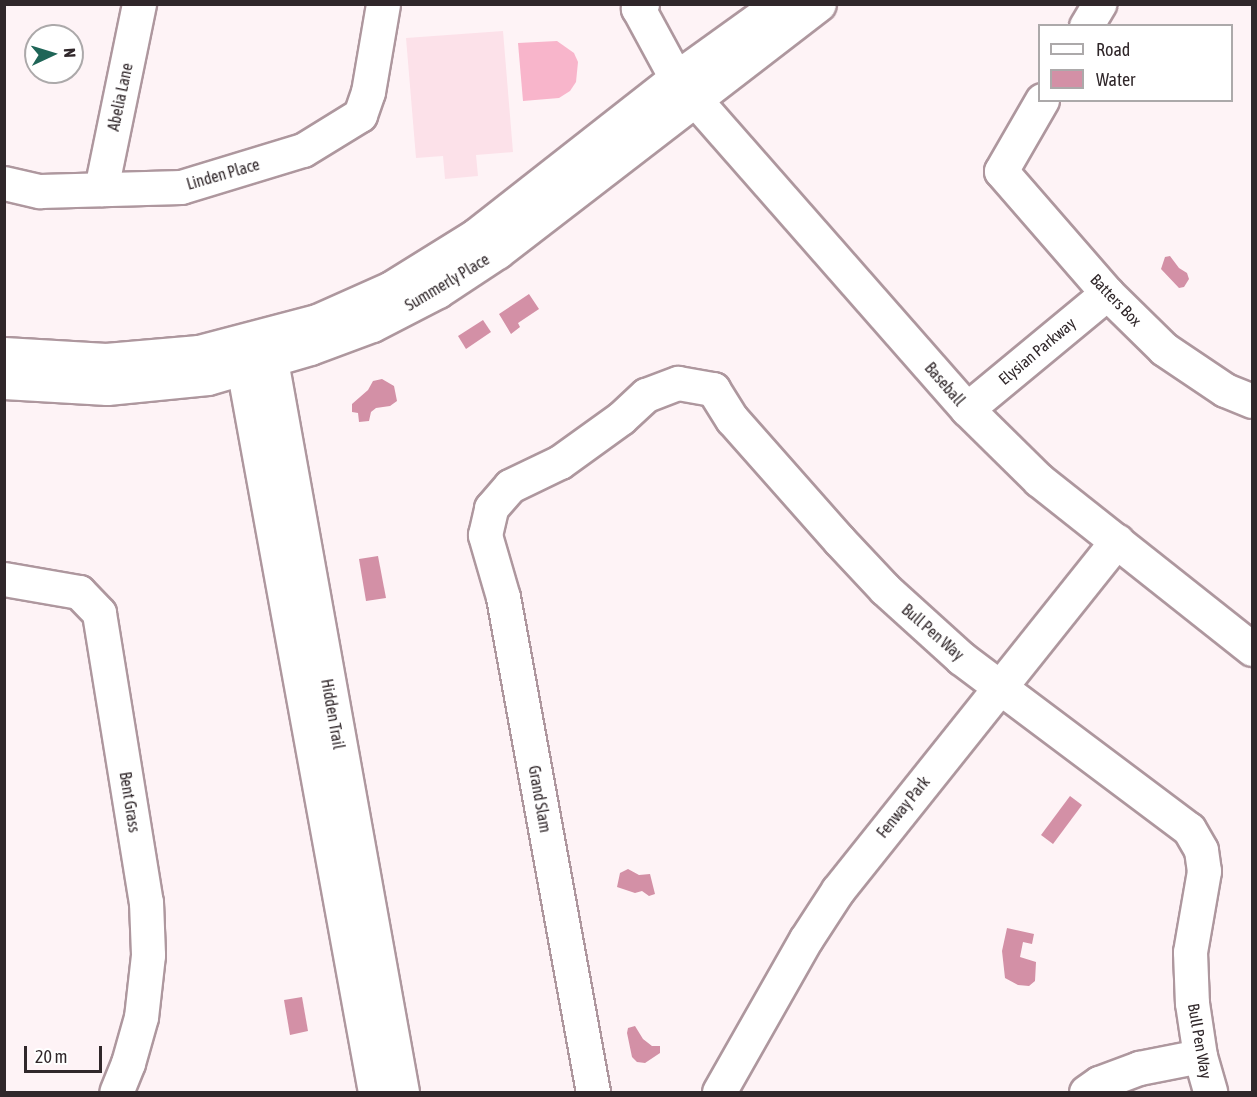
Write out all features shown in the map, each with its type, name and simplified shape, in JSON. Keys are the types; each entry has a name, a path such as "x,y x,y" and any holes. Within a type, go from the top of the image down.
{"street":[{"name":"Abelia Lane","path":"101,189 139,4"},
{"name":"Linden Place","path":"4,183 40,191 181,187 303,150 360,115 368,92 383,4"},
{"name":"Summerly Place","path":"4,354 106,360 199,352 310,348 372,325 438,291 497,252 686,89 779,4"},
{"name":"Summerly Place","path":"686,89 819,4"},
{"path":"1087,24 1099,4"},
{"name":"Baseball","path":"637,6 686,89 967,409 1039,480 1252,649"},
{"name":"Batters Box","path":"1041,102 1001,171 1107,293 1164,349 1225,390 1252,401"},
{"name":"Elysian Parkway","path":"967,409 1107,293"},
{"name":"Summerly Place","path":"4,382 107,388 208,378 255,351"},
{"name":"Hidden Trail","path":"255,351 375,1092"},
{"name":"Hidden Trail","path":"255,351 402,1092"},
{"name":"Bull Pen Way","path":"491,508 510,486 560,462 621,418 646,395 678,382 713,388 732,419 885,590 961,658 1189,829 1201,850 1204,871 1190,952 1192,1003 1200,1056 1210,1092"},
{"name":"Grand Slam","path":"491,508 485,535 503,597 593,1092"},
{"name":"Fenway Park","path":"719,1092 806,939 838,890 1117,541"},
{"name":"Bent Grass","path":"4,579 79,592 99,613 146,902 148,955 141,1017 116,1092"},
{"path":"1086,1092 1099,1083 1139,1068 1200,1056"}],"shaded area":[{"path":"503,31 513,152 476,155 478,176 445,179 443,156 416,158 406,38"},
{"path":"557,41 574,53 578,62 576,82 570,91 559,98 523,101 518,43"}],"water":[{"path":"1170,256 1179,268 1187,273 1189,279 1184,287 1179,288 1161,269 1165,257"},
{"path":"529,294 539,309 518,323 520,327 511,334 499,314"},
{"path":"483,320 491,332 466,349 458,336"},
{"path":"382,379 394,386 397,401 390,406 376,408 371,412 369,421 359,422 358,413 352,412 352,404 368,390 373,381"},
{"path":"378,556 386,598 366,601 359,559"},
{"path":"1070,796 1082,805 1053,844 1041,835"},
{"path":"628,869 639,875 650,874 655,894 649,896 642,891 635,893 617,887 620,873"},
{"path":"1007,928 1034,934 1032,944 1023,942 1020,957 1036,962 1035,981 1029,986 1018,985 1005,978 1002,951"},
{"path":"302,997 308,1031 290,1035 284,1000"},
{"path":"635,1026 643,1039 652,1046 660,1046 660,1053 645,1063 637,1062 632,1057 627,1033 628,1028"}]}
